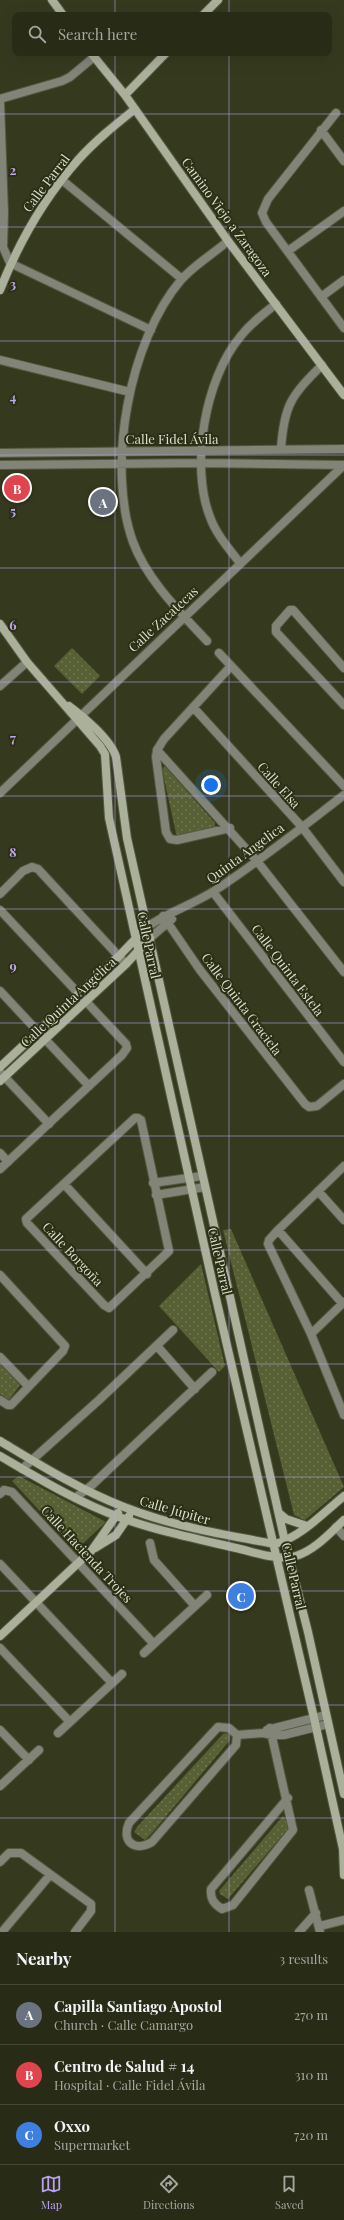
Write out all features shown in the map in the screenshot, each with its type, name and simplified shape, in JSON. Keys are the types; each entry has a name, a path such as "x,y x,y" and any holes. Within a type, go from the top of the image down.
{"street":[{"path":"52,0 61,12"},
{"path":"207,12 218,0"},
{"path":"0,99 62,81 70,77 92,56"},
{"name":"Camino Viejo a Zaragoza","path":"94,56 125,95 228,241 344,395"},
{"path":"125,95 163,56"},
{"path":"0,102 4,213 3,247 10,263 151,330"},
{"name":"Calle Parral","path":"0,290 10,263 33,220 62,180 78,160 135,109"},
{"path":"336,113 321,130 268,199 262,213 266,222 344,328"},
{"path":"321,130 344,161"},
{"path":"62,180 182,279"},
{"path":"288,251 344,211"},
{"path":"207,641 183,616 153,577 133,542 124,497 122,464 130,392 138,364 151,330 171,293 182,279 228,241"},
{"path":"321,297 344,280"},
{"path":"240,563 222,539 210,517 203,482 202,463 206,414 220,369 240,336 276,304"},
{"path":"0,360 130,392"},
{"path":"281,449 286,410 295,394 322,365"},
{"name":"Calle Fidel Ávila","path":"0,453 344,448"},
{"name":"Calle Fidel Ávila","path":"0,465 202,463 344,465"},
{"name":"Calle Zacatecas","path":"0,792 183,616 344,465"},
{"path":"344,668 294,610 290,610 277,624 276,632 344,705"},
{"name":"Calle Parral","path":"0,624 27,662 62,701 115,752 127,838 285,1542 344,1794"},
{"path":"219,653 344,786"},
{"path":"0,686 27,662"},
{"path":"230,828 177,840 168,836 157,762 157,750 164,739 231,666"},
{"name":"Calle Elsa","path":"193,707 302,827 344,882"},
{"name":"Calle Parral","path":"78,717 105,754 109,818 135,940 189,1178 278,1556 340,1837 344,1875"},
{"path":"157,750 230,828 344,972"},
{"name":"Quinta Angelica","path":"147,927 163,916 177,912 214,892 344,795"},
{"path":"0,894 28,868 32,867 40,870 126,964"},
{"name":"Calle Quinta Estela","path":"214,892 344,1062"},
{"path":"0,910 126,1044 127,1048 0,1170"},
{"name":"Quinta Angelica","path":"150,938 168,924 177,912"},
{"name":"Calle Quinta Graciela","path":"163,916 200,970 305,1104 309,1107 317,1106 344,1084"},
{"name":"Calle Quinta Angélica","path":"0,1067 119,956 147,927"},
{"name":"Calle Quinta Angélica","path":"2,1077 126,964 150,938"},
{"path":"0,990 89,1086"},
{"path":"2,1077 49,1124"},
{"name":"Calle Borgoña","path":"137,1118 141,1120 153,1183 169,1252 112,1307 107,1308 27,1223 27,1217 137,1118"},
{"path":"0,1153 8,1162"},
{"path":"344,1166 278,1230 270,1239 268,1244 311,1334 344,1415"},
{"path":"153,1183 202,1176"},
{"path":"64,1184 147,1274"},
{"path":"156,1195 205,1187"},
{"path":"318,1191 344,1220"},
{"path":"278,1230 343,1303 311,1334"},
{"path":"0,1275 65,1346 63,1351 11,1405 8,1405 0,1400"},
{"path":"22,1469 173,1330"},
{"path":"157,1346 195,1389"},
{"path":"0,1357 28,1386"},
{"path":"76,1498 212,1372"},
{"name":"Calle Júpiter","path":"0,1441 85,1490 131,1510 209,1532 275,1544 285,1542 344,1496"},
{"name":"Calle Júpiter","path":"0,1456 76,1498 117,1517 186,1537 278,1556 289,1557 303,1553 314,1546 344,1520"},
{"name":"Calle Hacienda Trojes","path":"0,1494 4,1490 12,1492 154,1644"},
{"path":"0,1636 92,1550 117,1517 122,1506"},
{"path":"92,1550 110,1541 127,1520 131,1510"},
{"path":"279,1513 286,1519 307,1526"},
{"path":"336,1527 344,1536"},
{"path":"150,1543 154,1560 195,1606"},
{"path":"0,1564 112,1683"},
{"path":"144,1653 207,1595"},
{"path":"0,1648 70,1722"},
{"path":"58,1733 122,1674"},
{"path":"237,1735 236,1745 152,1842 144,1846 136,1846 127,1839 126,1831 129,1823 218,1727 229,1728 237,1735 263,1733 271,1732 326,1715"},
{"path":"271,1732 284,1735 328,1724"},
{"path":"0,1730 28,1760"},
{"path":"271,1732 288,1798 294,1825 291,1834 233,1905 222,1909 216,1905 210,1897 210,1889 288,1798"},
{"path":"0,1786 39,1750"},
{"path":"0,1862 10,1852 21,1853 92,1907 91,1911 75,1932"},
{"path":"2,1932 50,1874"},
{"path":"309,1890 320,1929 344,1920"},
{"path":"299,1932 316,1913"}],"green space":[{"path":"72,648 100,676 82,694 54,666"},
{"path":"165,766 215,823 215,828 177,838 162,769"},
{"path":"231,1229 344,1487 305,1520 294,1515 223,1230"},
{"path":"201,1264 225,1366 219,1372 159,1306"},
{"path":"0,1362 20,1385 9,1400 0,1394"},
{"path":"19,1476 106,1522 76,1550 12,1481"},
{"path":"223,1734 230,1734 230,1740 152,1833 145,1840 134,1832"},
{"path":"283,1816 288,1822 288,1829 228,1899 220,1894 219,1891"}],"place":[{"name":"Centro de Salud # 14","path":"17,488"},
{"name":"Capilla Santiago Apostol","path":"103,502"},
{"name":"Oxxo","path":"241,1596"}]}
